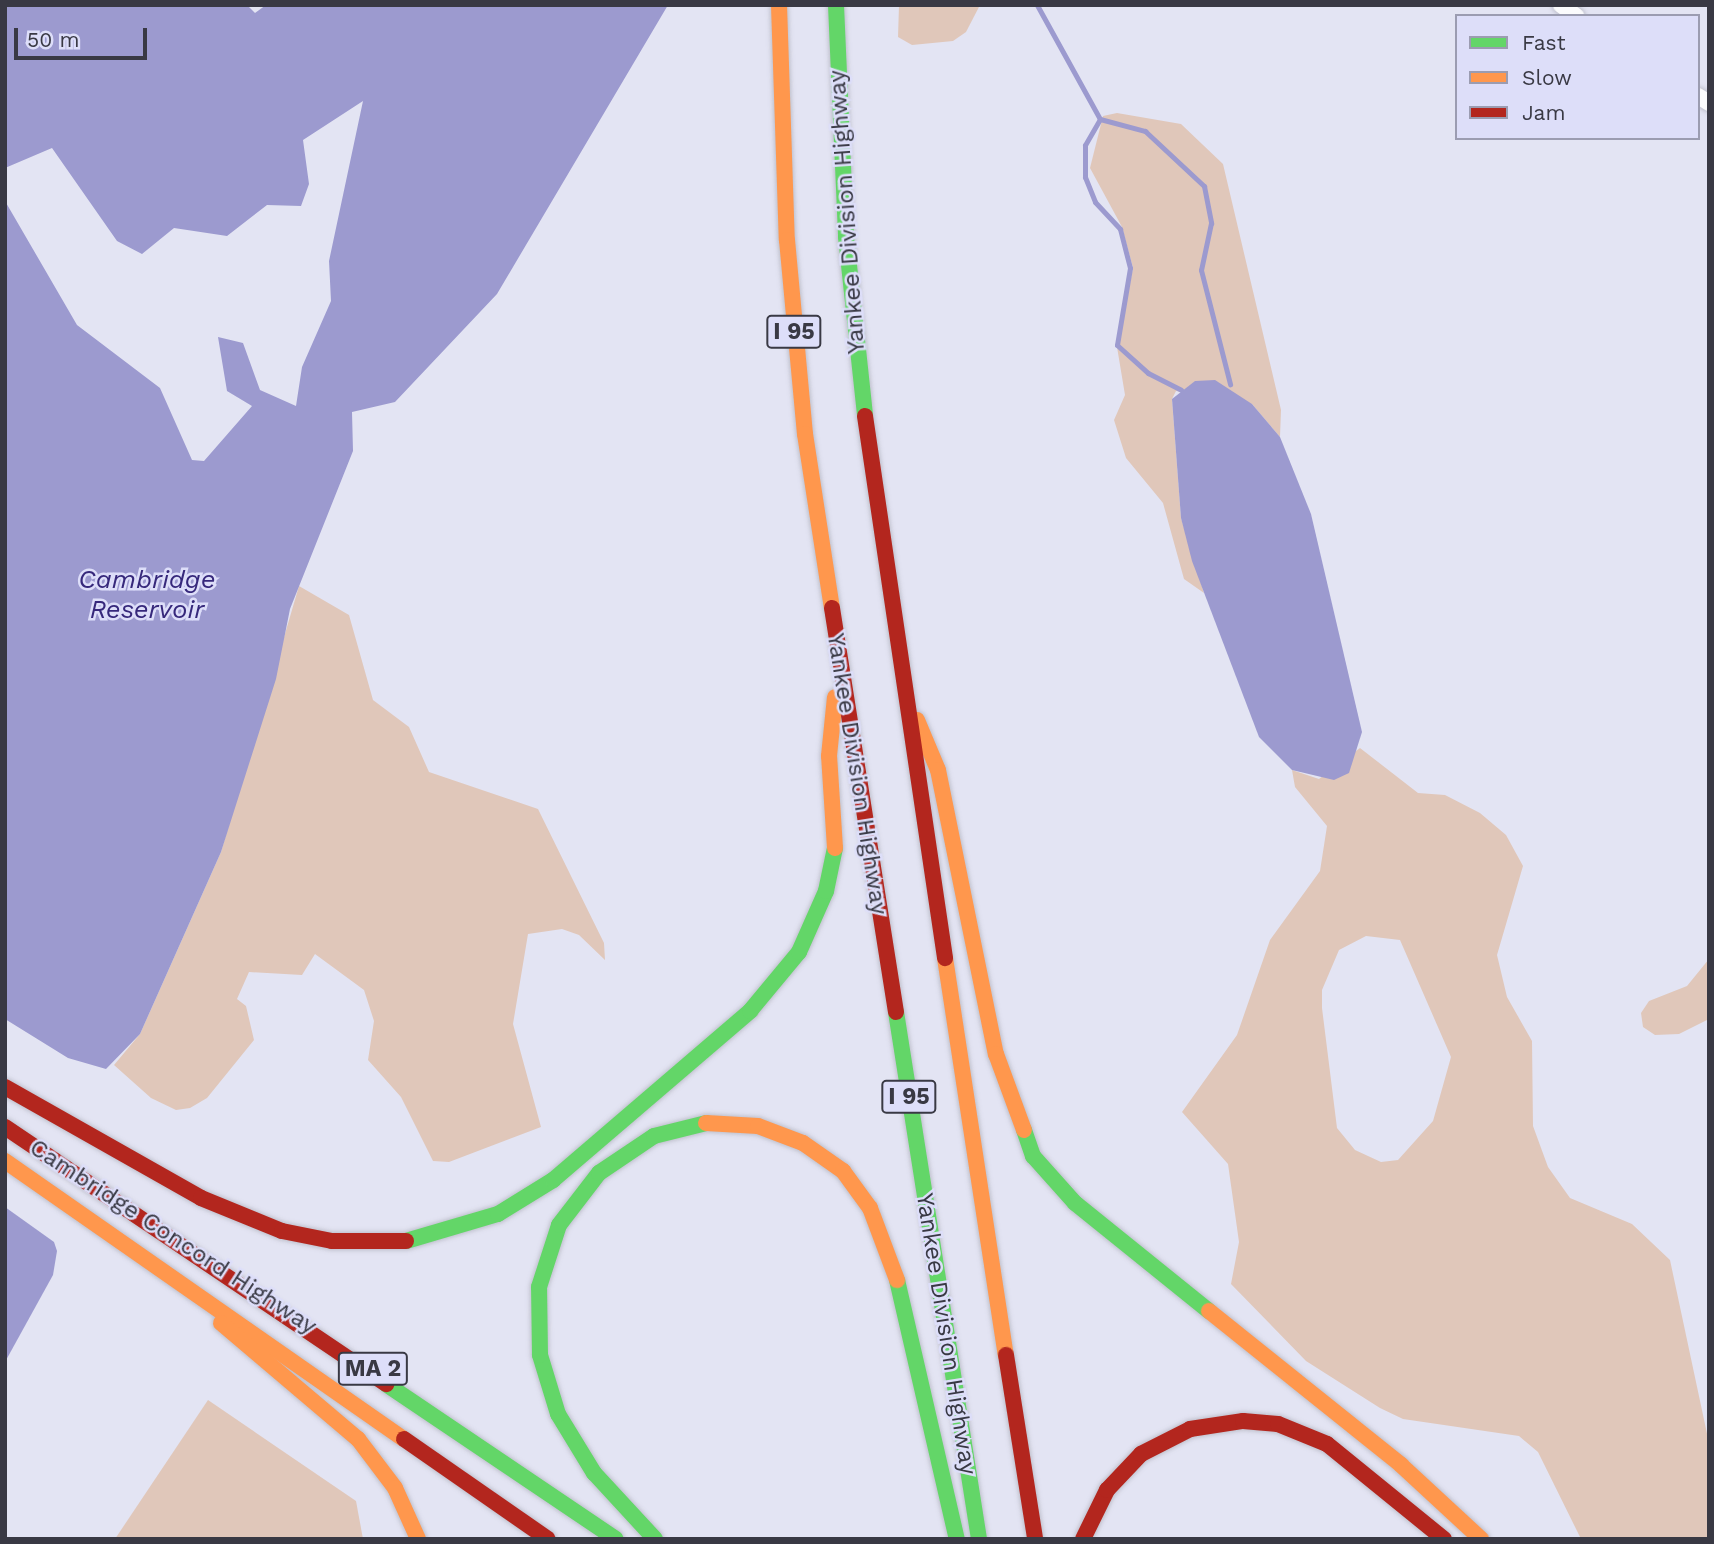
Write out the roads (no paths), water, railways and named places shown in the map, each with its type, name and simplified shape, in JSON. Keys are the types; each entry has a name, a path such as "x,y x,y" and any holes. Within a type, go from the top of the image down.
{"highway":[{"name":"Yankee Division Highway","path":"779,5 797,356 839,656 979,1539"},
{"name":"Yankee Division Highway","path":"836,5 851,301 900,678 1035,1539"},
{"path":"5,1087 218,1207 300,1235 364,1244 415,1241 513,1207 750,1011 799,952 826,891 836,843 829,755 839,656"},
{"path":"900,678 938,770 996,1054 1033,1156 1075,1203 1401,1465 1481,1539"},
{"path":"655,1539 594,1473 558,1414 540,1355 538,1287 559,1225 590,1182 641,1142 712,1122 758,1126 803,1143 843,1171 870,1208 894,1267 957,1539"},
{"name":"Cambridge Concord Highway","path":"5,1127 616,1539"},
{"name":"Cambridge Concord Highway","path":"5,1161 173,1274 548,1539"},
{"path":"173,1274 257,1360 358,1439 395,1488 418,1539"},
{"path":"1083,1539 1107,1490 1141,1454 1190,1429 1243,1421 1294,1429 1335,1448 1444,1539"}],"water":[{"name":"Cambridge Reservoir","path":"5,5 247,5 255,13 266,5 668,5 497,294 395,402 352,412 353,451 290,609 276,679 221,852 140,1034 106,1069 68,1058 5,1019 5,201 77,325 160,388 192,460 204,461 252,406 227,391 218,337 243,343 260,390 296,406 302,367 331,301 329,261 363,101 303,140 309,184 301,206 267,205 227,236 174,228 142,254 117,241 52,148 5,168"},
{"path":"1215,380 1252,404 1280,437 1311,514 1362,732 1349,773 1334,780 1292,770 1259,737 1192,561 1181,518 1172,399 1195,381"},
{"path":"5,1207 54,1242 57,1251 53,1275 5,1362"}],"waterway":[{"path":"1037,5 1100,119 1085,145 1085,177 1095,202 1120,229 1130,268 1117,345 1148,373 1181,390"},
{"path":"1100,119 1145,131 1204,186 1211,223 1201,270 1230,384"}]}
